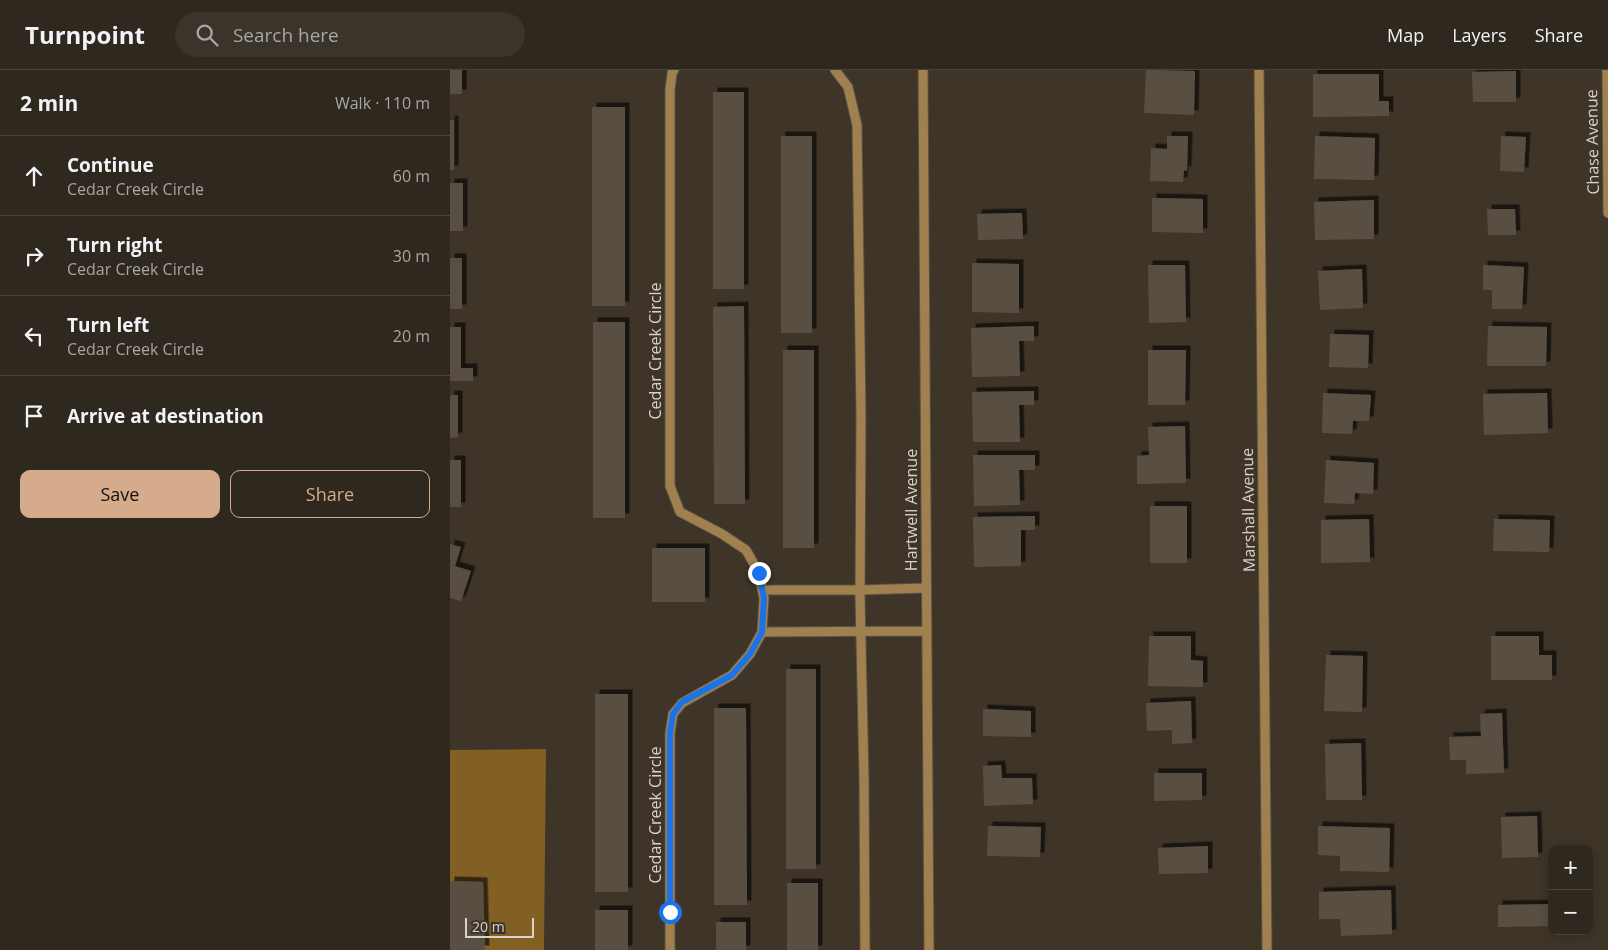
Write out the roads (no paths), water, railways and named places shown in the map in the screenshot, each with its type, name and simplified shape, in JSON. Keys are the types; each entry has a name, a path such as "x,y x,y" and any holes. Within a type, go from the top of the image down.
{"street":[{"name":"Cedar Creek Circle","path":"670,950 670,733 673,714 682,702 732,675 750,654 762,632 764,598 759,573 746,550 722,534 680,512 670,486 670,90 674,70"},
{"path":"835,70 848,88 857,125 861,416 860,632 864,778 865,950"},
{"name":"Hartwell Avenue","path":"922,70 929,950"},
{"name":"Marshall Avenue","path":"1259,70 1267,950"},
{"name":"Chase Avenue","path":"1607,70 1608,213"},
{"path":"762,590 926,588"},
{"path":"762,632 927,631"}]}
